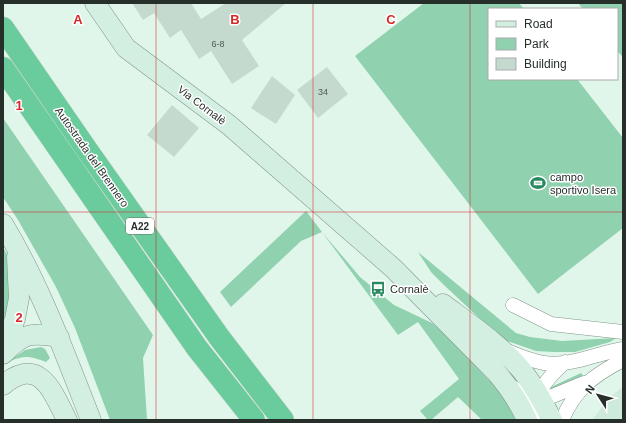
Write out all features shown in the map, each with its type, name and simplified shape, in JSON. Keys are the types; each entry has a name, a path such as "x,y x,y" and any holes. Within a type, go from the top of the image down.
{"highway":[{"name":"Autostrada del Brennero","path":"3,28 218,337 283,420"},
{"name":"Autostrada del Brennero","path":"3,68 197,348 254,420"}],"street":[{"name":"Via Cornalè","path":"94,3 126,48 229,125 393,268"},
{"path":"3,224 16,245 59,337 91,420"},
{"path":"3,353 15,319 20,298 16,245"},
{"path":"393,268 498,346 523,372 539,396 552,420"},
{"path":"393,268 508,385 520,404 527,420"},
{"path":"513,305 551,324 623,332"},
{"path":"3,353 15,342 27,335 40,334 59,337"},
{"path":"498,346 515,354 544,363 565,362 623,349"},
{"path":"562,420 568,406 589,382 611,366 623,360"},
{"path":"532,420 533,407 539,396 540,390 547,379 565,362"},
{"path":"3,385 17,375 26,373 34,374 44,380 67,420"},
{"path":"508,385 523,393 550,397 589,382"}],"shaded area":[{"path":"623,387 623,420 592,420 611,396"}],"green space":[{"name":"campo sportivo Isera","path":"424,3 519,3 523,8 488,8 488,80 578,80 623,138 623,228 538,294 355,56"},
{"path":"578,3 623,3 622,56 618,52 618,8 582,8"},
{"path":"3,118 153,335 143,358 147,420 110,420 75,328 56,287 18,220 3,197"},
{"path":"306,211 322,232 301,241 231,307 220,292"},
{"path":"322,232 360,277 394,305 432,323 452,341 501,393 517,420 482,420 458,397 431,420 428,420 420,411 459,379 418,322 398,335"},
{"path":"3,247 9,258 12,299 3,327"},
{"path":"418,252 516,333 530,337 562,341 616,338 610,342 575,352 536,351 507,341 494,332 431,272"},
{"path":"41,347 45,349 50,358 46,362 27,357 8,362 25,350"},
{"path":"581,373 584,377 549,395 551,387"}],"building":[{"path":"132,3 191,3 201,19 226,3 286,3 242,40 259,66 232,84 211,51 199,59 181,30 170,38 154,13 143,20"},
{"path":"327,67 348,94 318,118 297,90"},
{"path":"272,76 295,95 276,124 251,108"},
{"path":"172,105 199,128 174,157 147,135"}],"place":[{"name":"campo sportivo Isera","path":"538,183"},
{"name":"Cornalè","path":"378,289"}]}
